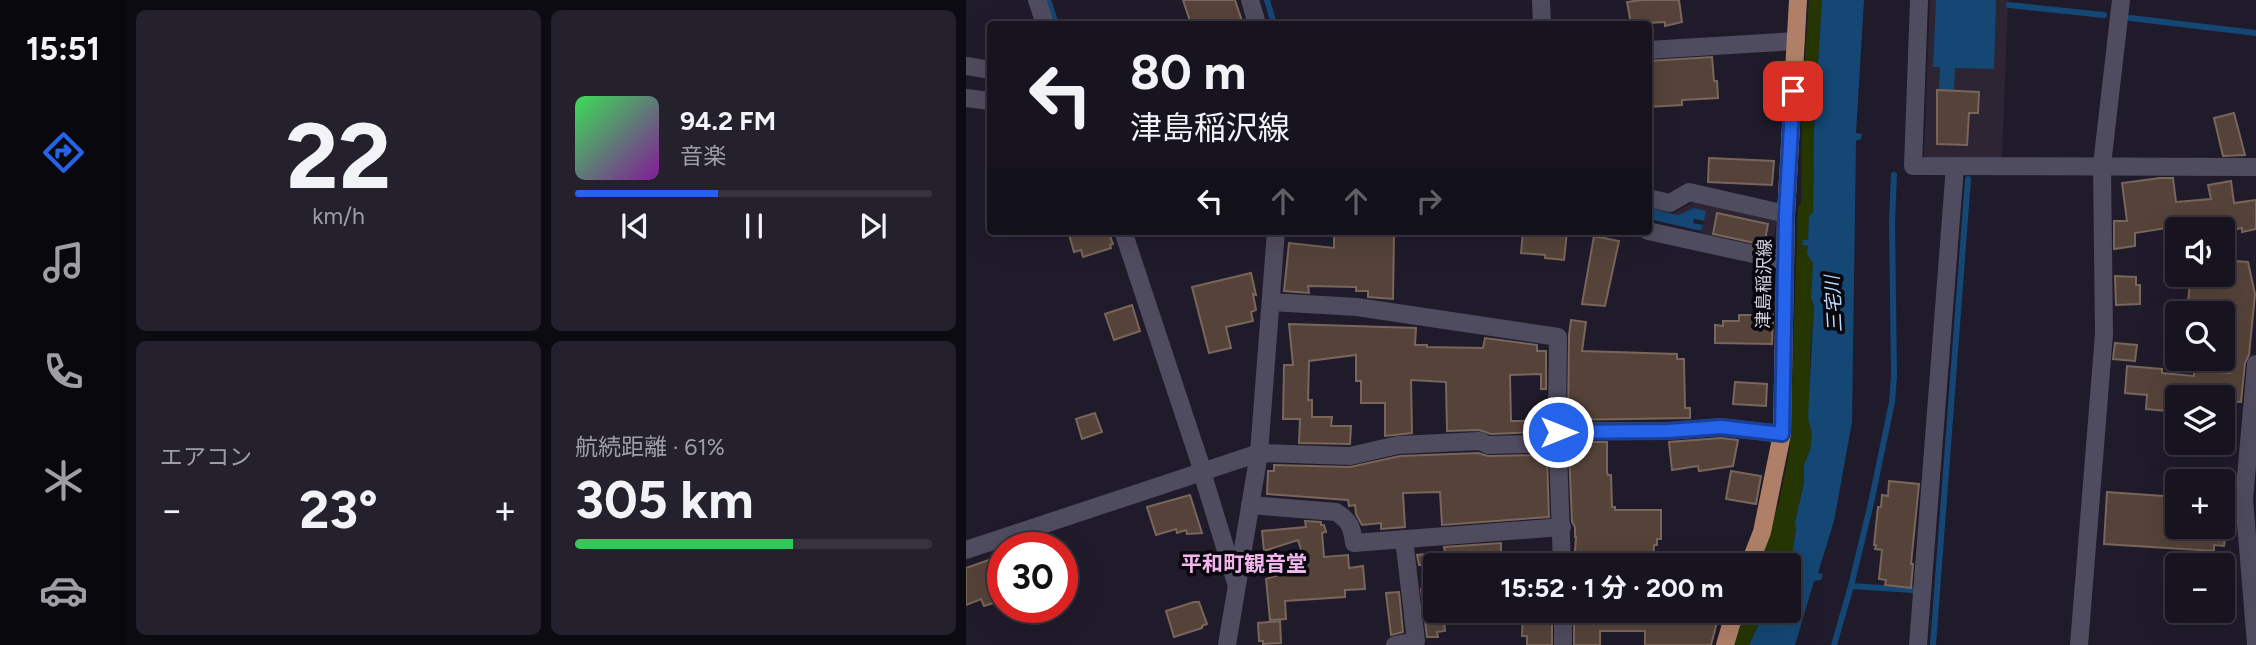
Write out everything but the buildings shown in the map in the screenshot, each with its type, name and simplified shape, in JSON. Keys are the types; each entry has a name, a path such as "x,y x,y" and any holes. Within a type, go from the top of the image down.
{"main road":[{"name":"津島稲沢線","path":"1754,553 1762,532 1782,434 1786,214 1798,0"},
{"path":"1726,645 1732,623"}],"street":[{"path":"1037,0 1044,21"},
{"path":"1250,0 1256,21"},
{"path":"1541,0 1542,21"},
{"path":"1919,0 1913,166 2256,167"},
{"path":"2079,645 2104,334 2102,165 2121,0"},
{"path":"1652,50 1796,41"},
{"path":"966,66 987,69"},
{"path":"966,98 987,101"},
{"path":"1918,645 1955,166"},
{"path":"1652,199 1670,203 1689,192 1786,214"},
{"path":"1652,232 1785,261"},
{"path":"1124,235 1237,586"},
{"path":"1227,645 1259,453 1276,235"},
{"path":"1271,302 1357,307 1558,337 1562,553"},
{"path":"2256,364 2244,499 2253,562 2256,644"},
{"path":"966,550 1259,453 1349,456 1398,445 1480,441 1488,446 1558,437 1721,427 1782,434"},
{"path":"1250,505 1336,512 1346,518 1352,527 1354,543 1562,527"},
{"path":"1395,645 1416,641 1404,539"},
{"path":"1563,623 1563,645"}],"shaded area":[{"path":"1930,0 2008,0 2002,158 1924,158"},
{"path":"1695,202 1777,221 1770,249 1701,233 1706,211 1694,208 1678,215 1672,214"}],"green space":[{"path":"1809,0 1822,0 1814,129 1813,213 1809,216 1808,240 1803,240 1802,245 1808,246 1813,263 1811,298 1814,305 1810,354 1812,434 1804,465 1804,483 1795,522 1792,553 1761,553 1779,503 1790,447 1798,206 1801,204 1802,98"},
{"path":"1740,623 1759,623 1749,645 1735,645"}],"water":[{"name":"三宅川","path":"1822,0 1864,0 1856,133 1862,134 1861,139 1856,141 1852,422 1834,521 1818,573 1823,574 1821,580 1814,581 1795,645 1749,645 1759,623 1801,623 1801,553 1792,553 1795,522 1804,483 1804,465 1812,434 1808,417 1814,305 1811,298 1813,263 1807,254 1808,246 1802,245 1803,240 1808,240 1809,216 1813,212 1814,129"},
{"path":"1936,0 1996,0 1994,69 1955,68 1954,90 1939,90 1940,67 1933,67"},
{"path":"1694,208 1706,211 1704,221 1694,219 1693,223 1703,225 1701,231 1652,220 1652,209 1678,215"}],"waterway":[{"path":"1048,0 1055,21"},
{"path":"1267,0 1273,21"},
{"path":"2009,5 2104,15"},
{"path":"2130,18 2256,33"},
{"path":"1851,586 1892,402 1894,175"},
{"path":"1933,645 1968,179"},
{"path":"1834,645 1851,586 1912,590"}],"district":[{"name":"平和町観音堂","path":"1244,564"}],"route":[{"path":"1558,432 1668,431 1721,427 1782,434 1786,214 1793,91"}]}
